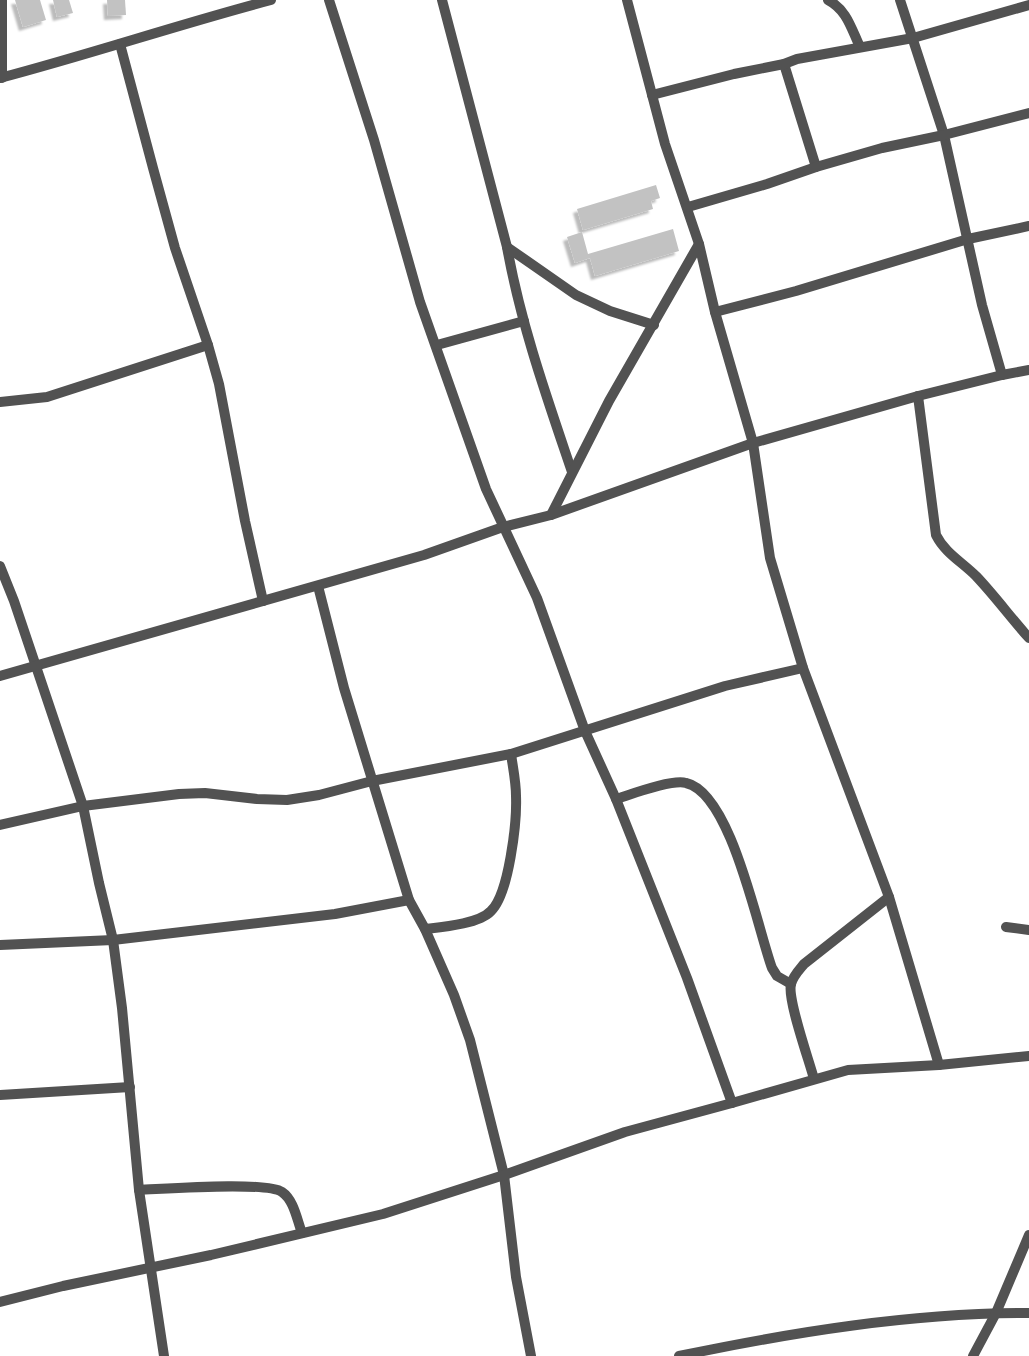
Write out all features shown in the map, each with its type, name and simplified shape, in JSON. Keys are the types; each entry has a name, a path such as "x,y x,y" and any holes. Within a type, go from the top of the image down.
{"street":[{"path":"2,0 1,78 84,56 193,21 266,1"},
{"path":"329,0 374,140 420,302 437,345 486,489 538,598 585,731 616,799 687,978 732,1104"},
{"path":"442,0 507,247 514,286 544,392 572,472"},
{"path":"626,0 665,144 699,244 715,312 753,443 770,558 803,668 890,897 939,1066"},
{"path":"828,0 844,12 860,47"},
{"path":"900,0 944,135 982,305 1002,375"},
{"path":"652,95 734,74 784,64 797,59 913,38 1029,5"},
{"path":"120,44 172,239 208,344 219,384 245,521 263,601"},
{"path":"784,64 816,167"},
{"path":"688,207 882,148 944,135 1029,113"},
{"path":"715,312 823,283 968,240 1029,226"},
{"path":"551,515 609,401 699,244"},
{"path":"507,247 576,295 610,311 654,325"},
{"path":"437,345 524,321"},
{"path":"0,402 28,400 47,396 208,344"},
{"path":"0,676 424,555 503,527 551,515 753,443 918,396 1029,370"},
{"path":"918,396 936,535 941,545 976,576 1029,638"},
{"path":"0,566 14,601 83,806 98,883 113,940 122,1008 139,1190 164,1356"},
{"path":"318,586 344,688 409,900 425,928 454,995 470,1040 504,1175 516,1277 531,1356"},
{"path":"0,825 83,806 179,794 205,793 257,799 287,800 320,795 372,781 511,754 726,686 803,668"},
{"path":"425,928 453,926 473,920 491,912 500,898 509,866 514,834 516,796 511,754"},
{"path":"616,799 672,783 685,782 697,787 706,796 726,826 742,869 772,968 777,976 791,984"},
{"path":"814,1079 791,995 791,984 796,973 804,964 890,897"},
{"path":"0,945 113,940 335,914 409,900"},
{"path":"1006,927 1029,930"},
{"path":"0,1302 63,1286 152,1269 383,1214 504,1175 625,1132 732,1104 848,1070 939,1066 1029,1056"},
{"path":"0,1095 130,1087"},
{"path":"139,1190 260,1187 281,1192 290,1200 302,1233"},
{"path":"973,1356 996,1313 1029,1235"},
{"path":"678,1356 890,1320 996,1313 1029,1313"}],"building":[{"path":"15,0 40,0 46,20 23,27"},
{"path":"53,0 69,0 73,13 57,17"},
{"path":"107,0 125,0 126,15 108,16"},
{"path":"656,185 660,198 651,201 653,209 583,230 577,209"},
{"path":"673,229 679,251 595,276 590,258 575,263 567,237 582,232 588,254"}]}
